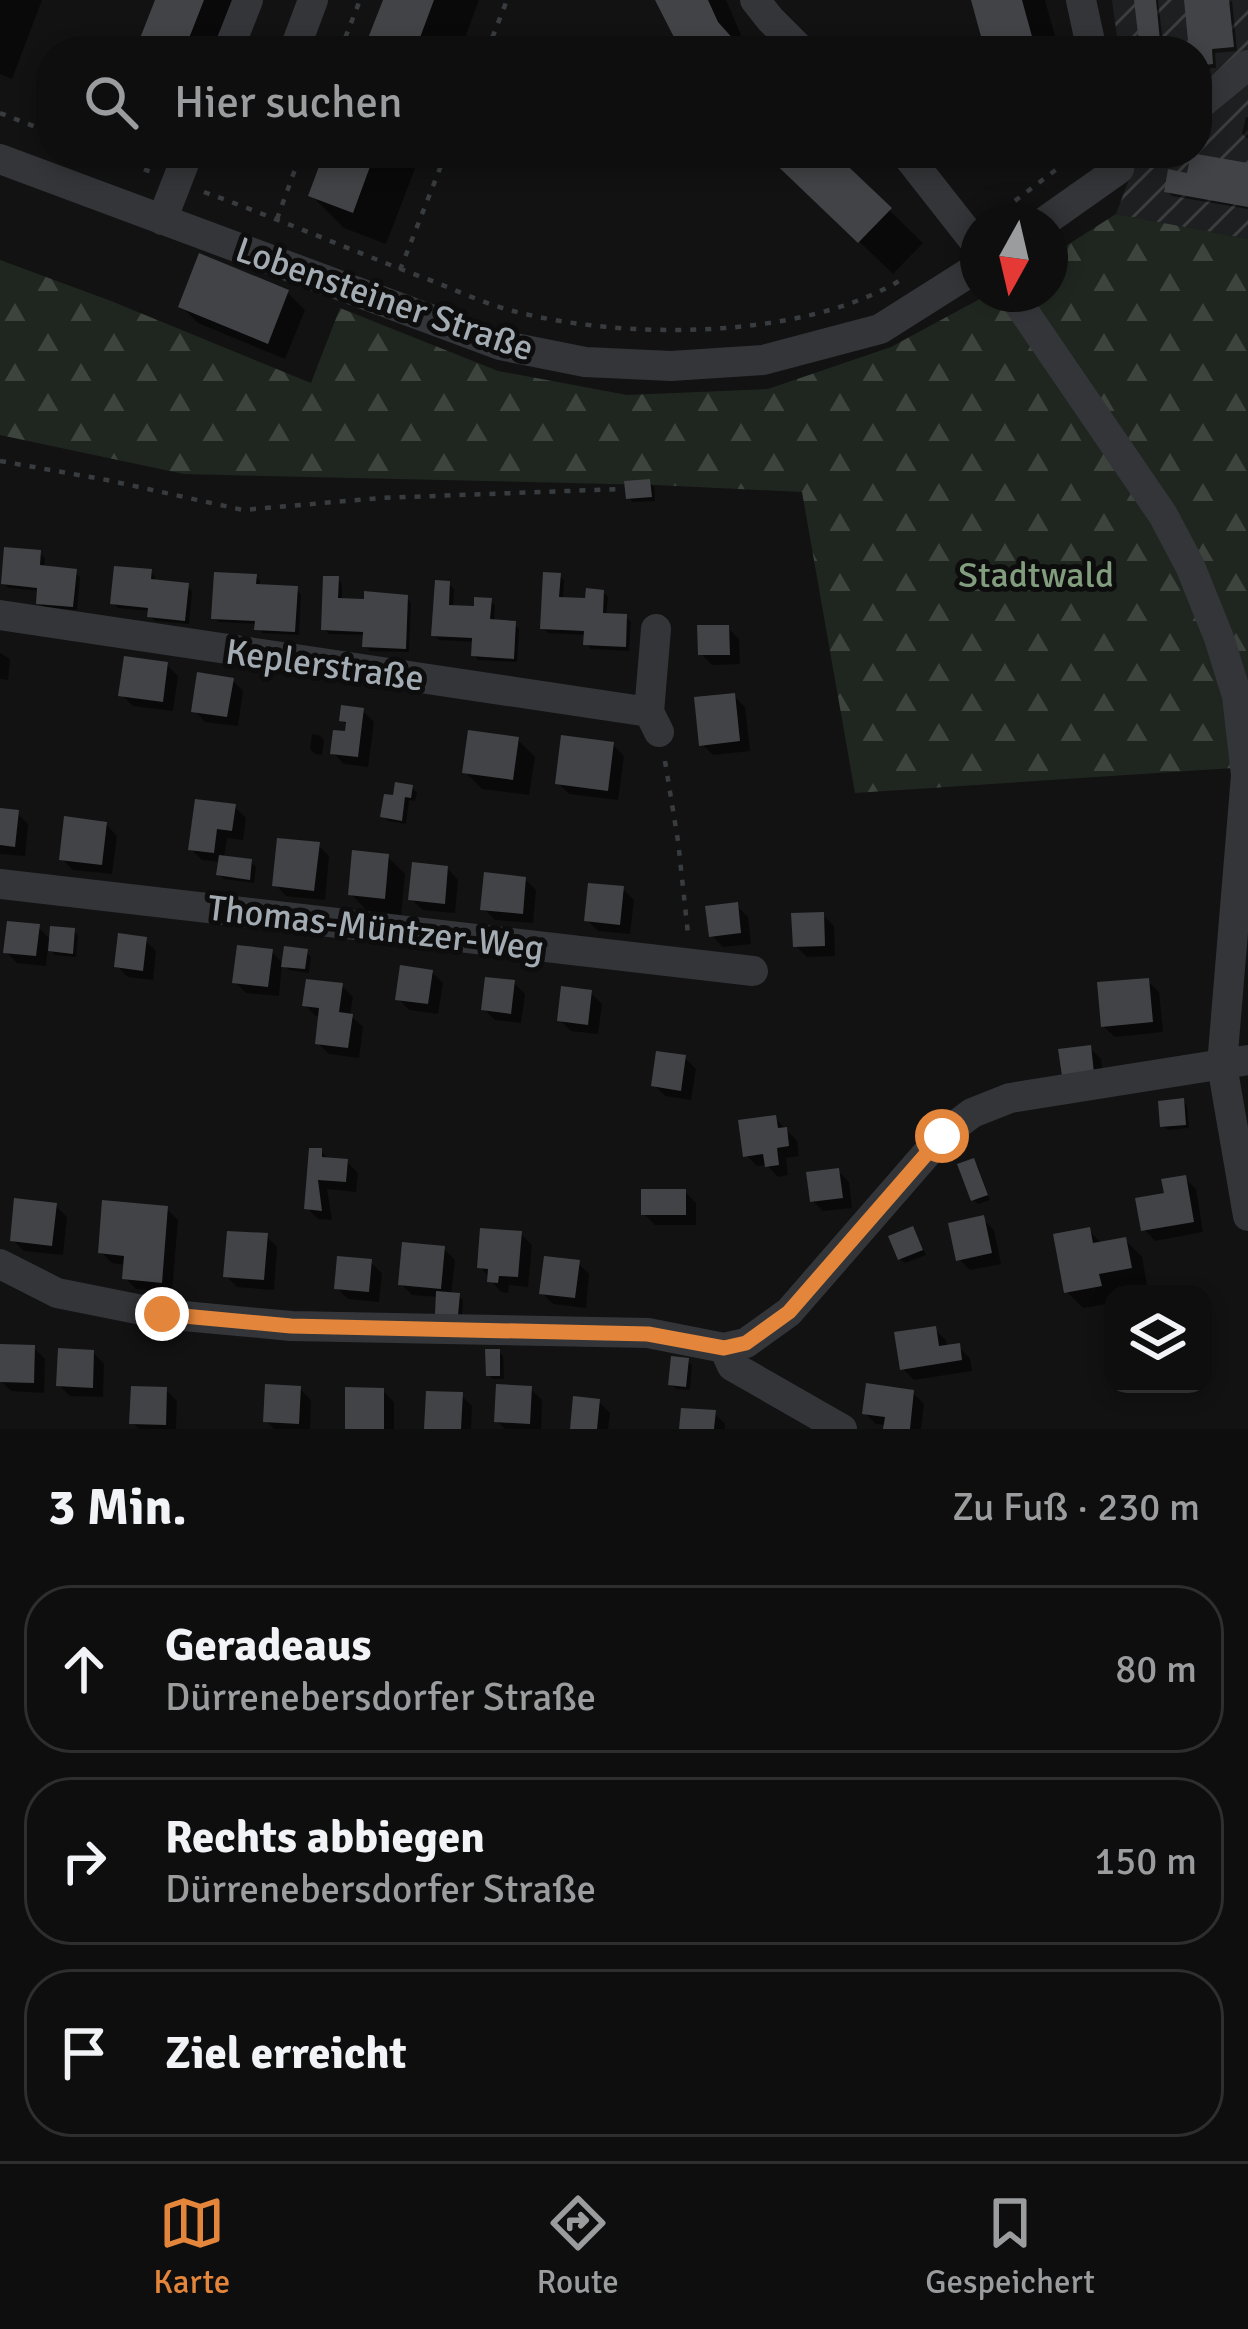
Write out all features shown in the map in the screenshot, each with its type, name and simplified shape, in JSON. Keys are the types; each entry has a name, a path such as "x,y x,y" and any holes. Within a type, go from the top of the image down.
{"street":[{"path":"234,36 248,0"},
{"path":"300,36 313,0"},
{"path":"755,0 788,36"},
{"path":"1081,0 1089,36"},
{"path":"1212,95 1248,65"},
{"name":"Lobensteiner Straße","path":"0,159 500,345 585,362 671,366 763,360 880,328 960,278"},
{"path":"162,220 182,168"},
{"path":"917,168 960,223"},
{"path":"1067,204 1112,168"},
{"path":"1024,312 1163,514 1190,566 1237,696 1246,775 1235,1063 1248,1216"},
{"name":"Keplerstraße","path":"0,615 657,731"},
{"path":"656,629 657,731"},
{"name":"Thomas-Müntzer-Weg","path":"0,884 753,971"},
{"path":"0,1264 57,1293 162,1314 291,1326 648,1334 724,1348 746,1343 789,1312 942,1136 972,1113 1010,1098 1235,1063"},
{"path":"724,1348 732,1366 842,1429"}],"path":[{"path":"346,36 360,0"},
{"path":"493,36 507,0"},
{"path":"0,113 36,127"},
{"path":"184,168 277,219 400,270 512,311 590,324 666,331 742,327 811,316 875,295 909,275"},
{"path":"277,219 296,168"},
{"path":"400,270 440,168"},
{"path":"1010,204 1058,168"},
{"path":"0,461 243,510 380,497 621,489"},
{"path":"657,731 678,841 689,940"}],"shaded area":[{"path":"1112,0 1248,0 1248,239 1116,214 1133,168 1212,168 1212,36 1117,36"}],"green space":[{"name":"Stadtwald","path":"1116,214 1248,239 1248,767 855,793 802,492 184,474 0,435 0,260 311,383 340,308 498,371 627,395 768,389 891,347 960,310 1068,312 1068,245"}],"building":[{"path":"155,0 204,0 190,36 141,36"},
{"path":"383,0 434,0 421,36 369,36"},
{"path":"655,0 708,0 731,36 673,36"},
{"path":"971,0 1022,0 1032,36 981,36"},
{"path":"1134,0 1156,0 1160,36 1138,36"},
{"path":"1184,0 1229,0 1234,47 1212,49 1212,36 1188,36"},
{"path":"1212,157 1248,163 1248,207 1164,192 1168,169 1187,173 1188,168 1212,168"},
{"path":"318,168 370,168 353,213 308,196"},
{"path":"780,168 850,168 892,208 858,243"},
{"path":"199,253 289,290 268,344 178,307"},
{"path":"650,479 652,497 626,499 624,481"},
{"path":"4,547 41,550 40,565 77,569 73,607 36,604 37,588 1,584"},
{"path":"114,566 152,569 151,579 189,583 185,621 147,617 148,608 110,604"},
{"path":"214,572 257,574 256,584 298,586 295,632 254,630 255,621 211,619"},
{"path":"543,572 561,573 559,597 585,598 586,588 604,590 603,613 627,614 626,647 583,645 584,631 540,629"},
{"path":"323,576 339,576 338,598 364,599 364,591 408,595 406,649 362,647 363,632 321,630"},
{"path":"435,580 450,581 449,605 474,606 474,597 492,598 490,619 516,621 514,659 471,656 472,638 431,636"},
{"path":"697,625 729,625 730,655 698,655"},
{"path":"124,656 168,662 163,702 118,696"},
{"path":"197,672 234,678 227,717 191,712"},
{"path":"735,693 740,741 699,746 694,697"},
{"path":"341,705 364,708 358,757 330,754 333,730 345,731 346,722 339,721"},
{"path":"468,730 519,737 513,780 462,773"},
{"path":"561,735 614,742 608,791 555,784"},
{"path":"395,782 413,785 411,798 405,797 402,821 380,817 384,794 393,795"},
{"path":"195,799 236,804 232,831 217,829 214,853 188,850"},
{"path":"0,808 19,810 15,847 0,845"},
{"path":"64,816 107,822 102,865 59,860"},
{"path":"277,838 320,842 314,891 272,886"},
{"path":"352,850 389,854 385,899 348,895"},
{"path":"219,855 252,859 250,880 216,875"},
{"path":"412,862 448,866 445,904 408,900"},
{"path":"484,872 526,877 523,914 480,910"},
{"path":"588,883 624,886 620,925 584,921"},
{"path":"738,902 741,933 709,937 705,906"},
{"path":"824,912 825,946 793,947 791,913"},
{"path":"7,921 40,924 36,956 3,953"},
{"path":"50,926 75,928 73,954 48,951"},
{"path":"118,933 147,937 143,971 114,967"},
{"path":"237,945 273,949 268,987 232,983"},
{"path":"284,946 308,949 305,969 281,967"},
{"path":"400,965 433,970 428,1004 395,1000"},
{"path":"485,977 515,980 511,1014 481,1010"},
{"path":"1149,978 1153,1022 1101,1027 1097,982"},
{"path":"306,979 343,983 339,1012 353,1014 348,1048 315,1044 319,1008 302,1006"},
{"path":"561,986 592,990 588,1025 557,1021"},
{"path":"1091,1045 1094,1073 1062,1076 1058,1049"},
{"path":"656,1051 686,1055 681,1091 651,1086"},
{"path":"1184,1098 1186,1125 1160,1127 1158,1101"},
{"path":"776,1115 778,1128 787,1127 789,1146 777,1148 779,1165 765,1167 763,1154 743,1157 738,1120"},
{"path":"309,1148 322,1148 322,1157 348,1159 346,1182 318,1180 322,1211 304,1209"},
{"path":"974,1158 988,1195 971,1201 957,1164"},
{"path":"839,1168 843,1198 810,1202 806,1172"},
{"path":"1186,1175 1194,1222 1141,1231 1135,1198 1164,1193 1161,1179"},
{"path":"641,1189 686,1189 686,1215 641,1215"},
{"path":"14,1198 57,1203 52,1246 10,1241"},
{"path":"102,1200 168,1206 162,1283 122,1279 124,1256 98,1253"},
{"path":"984,1215 992,1253 956,1261 948,1223"},
{"path":"913,1226 923,1250 898,1260 888,1236"},
{"path":"1090,1227 1093,1243 1126,1237 1132,1268 1099,1274 1102,1286 1064,1293 1053,1234"},
{"path":"480,1228 522,1231 518,1277 499,1276 498,1283 487,1282 488,1269 477,1268"},
{"path":"227,1231 268,1233 264,1280 223,1277"},
{"path":"402,1242 445,1246 441,1289 398,1285"},
{"path":"337,1256 372,1259 369,1292 334,1289"},
{"path":"544,1256 580,1260 575,1298 539,1294"},
{"path":"436,1291 460,1293 458,1316 435,1314"},
{"path":"936,1326 939,1346 960,1343 962,1360 900,1370 894,1332"},
{"path":"0,1344 35,1345 34,1383 0,1382"},
{"path":"58,1348 94,1350 93,1388 56,1386"},
{"path":"485,1349 500,1349 500,1376 486,1376"},
{"path":"671,1356 689,1358 686,1387 668,1385"},
{"path":"866,1383 914,1390 910,1429 883,1429 885,1417 862,1414"},
{"path":"265,1384 301,1386 299,1424 263,1422"},
{"path":"496,1384 532,1386 530,1424 494,1422"},
{"path":"131,1386 167,1387 166,1425 129,1424"},
{"path":"345,1387 384,1388 384,1429 345,1429"},
{"path":"426,1391 463,1392 461,1429 424,1429"},
{"path":"573,1396 600,1399 597,1429 570,1429"},
{"path":"681,1408 716,1410 714,1429 679,1429"}],"route":[{"path":"162,1314 291,1326 648,1334 724,1348 746,1343 789,1312 942,1136"}]}
